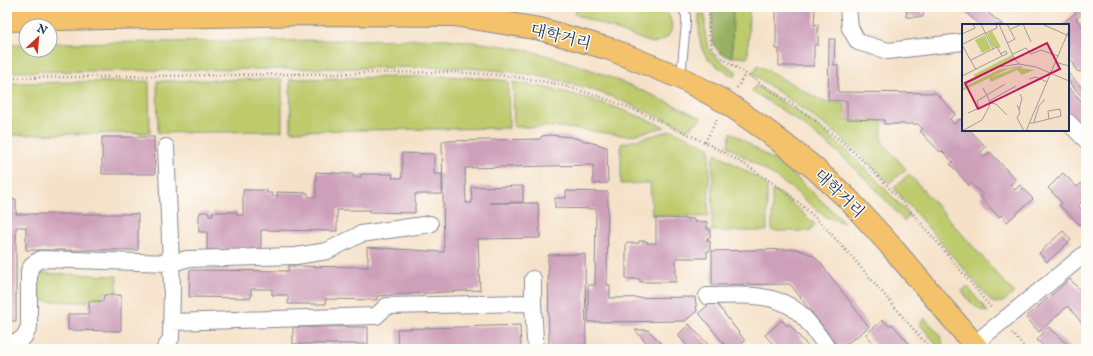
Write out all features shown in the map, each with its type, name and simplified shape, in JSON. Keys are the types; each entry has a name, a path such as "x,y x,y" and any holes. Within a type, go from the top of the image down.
{"main road":[{"name":"대학거리","path":"7,20 116,13 460,16 540,29 610,49 681,78 727,103 767,131 813,167 848,199 973,347"}],"street":[{"path":"848,7 850,28 858,42 888,51 962,42"},
{"path":"1069,123 1086,140"},
{"path":"166,147 171,263 171,338 167,348"},
{"path":"7,342 17,342 24,337 29,327 29,271 33,264 41,259 171,263 187,259 296,256 327,250 361,234 430,224"},
{"path":"973,347 1002,321 1085,257"},
{"path":"533,279 532,303 535,340"},
{"path":"707,296 767,297 783,302 797,311 828,349"},
{"path":"171,322 376,316 387,306 532,303"}],"lane":[{"path":"460,16 514,7"},
{"path":"681,7 686,15 681,78"}],"path":[{"path":"709,7 709,36 712,49 719,56 804,113 859,157 908,209 1026,349"},
{"path":"7,78 447,72 479,73 505,76 577,89 634,110 704,142 725,153 784,190 826,228 930,349"}],"green space":[{"path":"580,7 660,7 670,17 671,29 669,34 660,42 652,43 579,16 575,12"},
{"path":"712,7 733,7 732,57 722,54 714,45 711,33"},
{"path":"733,7 749,7 748,57 732,57"},
{"path":"699,14 705,14 706,36 709,49 719,60 737,72 734,77 714,64 704,53 701,46"},
{"path":"447,39 498,45 537,53 569,62 627,84 702,118 687,130 594,90 547,78 498,70 447,67 7,72 7,44 18,44 18,58 58,58 58,43"},
{"path":"758,65 824,102 845,103 845,120 882,121 882,142 906,169 889,183 860,154 829,128 753,74"},
{"path":"447,76 508,81 509,128 291,131 290,79"},
{"path":"282,79 282,131 158,133 157,81"},
{"path":"149,81 150,133 7,135 7,83"},
{"path":"513,82 553,89 590,99 665,127 629,136 560,127 514,127"},
{"path":"756,85 801,114 828,134 864,168 910,216 904,221 883,197 836,151 797,120 752,91"},
{"path":"673,130 710,148 708,217 652,215 650,183 621,184 621,144"},
{"path":"731,132 785,168 845,223 825,217 795,191 728,146"},
{"path":"716,153 762,181 767,186 767,231 712,231 713,158"},
{"path":"909,174 1014,293 1003,302 993,303 894,188"},
{"path":"772,191 781,194 815,224 810,231 772,231"},
{"path":"39,273 117,276 117,294 102,293 102,300 88,299 87,302 39,301"},
{"path":"967,286 988,312 980,310 967,298 962,291"},
{"path":"925,318 940,336 943,345 942,349 940,349 919,323"}],"building":[{"path":"776,7 815,7 814,25 818,24 818,45 814,45 814,66 779,66 779,49 776,49"},
{"path":"907,7 924,7 923,17 906,17"},
{"path":"969,7 981,7 1002,24 979,24 965,12"},
{"path":"1081,7 1086,7 1086,10 1076,19 1083,27 1085,25 1086,26 1086,77 1080,71 1078,72 1073,66 1075,65 1070,59 1069,60 1069,24 1063,24"},
{"path":"829,39 835,39 834,65 838,65 838,92 936,93 956,114 950,119 954,124 960,119 962,121 962,131 971,131 986,147 981,152 984,157 990,152 1016,180 1010,185 1015,190 1020,185 1033,199 1007,222 1001,215 999,217 980,197 983,195 971,183 969,185 950,164 953,162 942,151 940,152 920,131 923,129 918,124 884,124 884,120 847,119 847,101 828,100"},
{"path":"1069,74 1086,92 1086,101 1069,82"},
{"path":"1069,88 1086,106 1086,134 1069,117"},
{"path":"549,135 571,137 607,147 608,183 593,184 593,165 465,168 466,203 472,203 471,187 523,186 523,202 490,203 538,203 540,238 478,239 480,290 377,296 377,300 325,299 326,304 288,304 288,295 272,295 272,289 251,289 251,298 189,297 190,270 289,271 288,266 368,267 367,247 444,252 442,141 540,139 542,136"},
{"path":"102,137 154,137 155,174 102,174"},
{"path":"402,153 434,154 434,174 442,174 442,194 415,194 415,213 370,212 370,210 337,210 337,231 261,230 261,250 207,250 207,232 199,232 200,212 209,212 209,215 213,215 212,212 237,212 237,215 243,215 243,190 267,190 267,193 272,193 272,196 277,197 277,192 308,193 308,197 316,197 316,172 353,174 353,177 361,177 361,174 393,174 392,178 402,178"},
{"path":"1063,173 1077,187 1086,179 1086,201 1083,204 1081,202 1078,206 1084,212 1086,211 1086,223 1082,227 1059,205 1062,203 1048,188"},
{"path":"566,191 608,192 607,285 610,285 610,298 695,297 697,311 685,321 588,322 588,285 595,285 596,209 555,208 555,198 566,198"},
{"path":"7,199 16,199 16,214 138,214 138,250 26,250 26,227 16,227 16,321 7,321"},
{"path":"656,218 694,219 694,222 707,222 707,229 710,229 710,238 707,238 707,241 710,241 710,251 707,251 707,258 676,258 676,282 640,282 640,279 626,279 626,243 639,243 639,241 647,241 647,243 656,243"},
{"path":"1063,231 1071,240 1047,262 1039,253"},
{"path":"796,249 814,256 820,262 869,327 840,349 790,284 712,285 712,251"},
{"path":"585,254 586,349 549,349 548,255"},
{"path":"1070,279 1086,297 1086,324 1084,326 1068,306 1039,332 1026,317"},
{"path":"104,295 121,295 121,331 68,330 68,314 89,314 89,301 103,301"},
{"path":"714,300 745,341 736,349 728,349 699,313"},
{"path":"782,320 787,326 789,324 810,349 777,349 765,335"},
{"path":"883,320 889,326 892,324 912,347 910,349 878,349 866,334"},
{"path":"689,324 712,349 690,349 678,335"},
{"path":"520,325 521,349 398,349 397,329"},
{"path":"293,327 368,327 368,344 293,344"},
{"path":"1048,327 1072,349 1047,349 1037,340"},
{"path":"635,330 648,330 662,344 657,349 652,349"}]}
